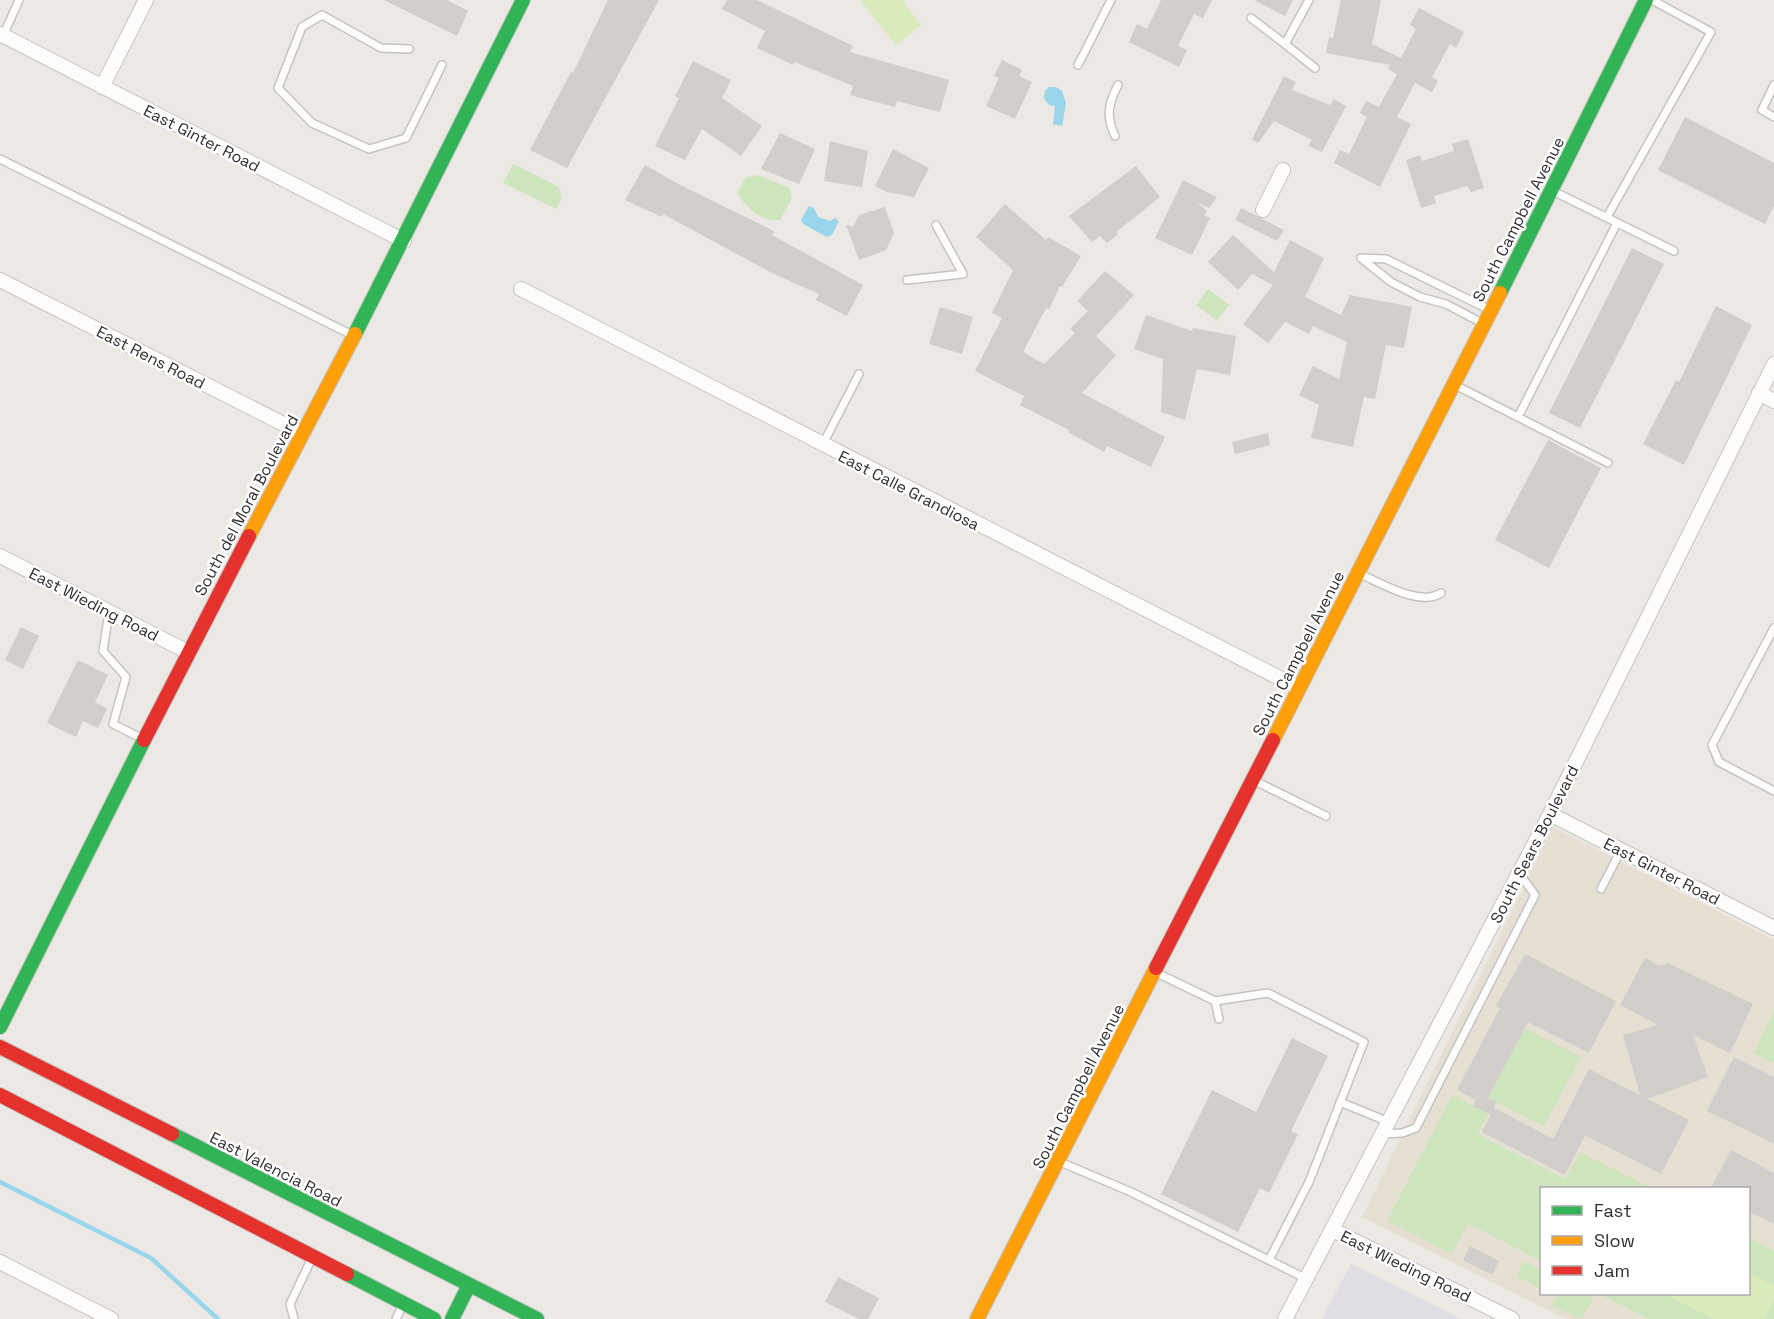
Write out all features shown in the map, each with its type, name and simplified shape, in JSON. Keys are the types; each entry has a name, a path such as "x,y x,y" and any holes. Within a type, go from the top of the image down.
{"main road":[{"name":"South del Moral Boulevard","path":"0,1027 188,652 404,242 523,0"},
{"name":"South Campbell Avenue","path":"976,1319 1155,972 1483,323 1553,190 1647,0"},
{"name":"East Valencia Road","path":"0,1047 537,1319"},
{"path":"0,1095 434,1319"},
{"path":"452,1319 469,1285"}],"street":[{"path":"102,87 146,0"},
{"name":"East Ginter Road","path":"1,35 404,242"},
{"path":"1263,210 1283,170"},
{"name":"East Rens Road","path":"0,280 303,434"},
{"name":"East Calle Grandiosa","path":"521,289 823,446 1299,688"},
{"name":"South Sears Boulevard","path":"1285,1319 1550,814 1774,364"},
{"path":"1759,393 1774,401"},
{"name":"East Wieding Road","path":"0,556 188,652"},
{"name":"East Ginter Road","path":"1550,814 1774,928"},
{"name":"East Wieding Road","path":"1333,1230 1512,1319"},
{"path":"0,1262 111,1319"}],"lane":[{"path":"1,35 19,0"},
{"path":"1078,65 1111,0"},
{"path":"1285,44 1309,0"},
{"path":"1607,217 1711,32 1652,0"},
{"path":"409,49 381,48 322,15 302,27 278,88 312,123 369,149 406,138 442,65"},
{"path":"1251,18 1315,68"},
{"path":"1115,136 1110,124 1108,106 1118,85"},
{"path":"1774,85 1762,110 1774,117"},
{"path":"0,159 354,336"},
{"path":"1553,190 1674,251"},
{"path":"1519,415 1617,223"},
{"path":"907,280 963,274 936,225"},
{"path":"1483,323 1446,304 1420,297 1391,282 1361,258 1386,259 1490,310"},
{"path":"823,446 860,374"},
{"path":"1452,384 1608,463"},
{"path":"1357,573 1420,598 1434,598 1441,593"},
{"path":"109,612 103,651 126,677 113,724 144,740"},
{"path":"1774,628 1712,745 1719,762 1774,791"},
{"path":"1252,780 1326,816"},
{"path":"1601,889 1621,850"},
{"path":"1340,1102 1386,1128 1402,1133 1417,1126 1535,895 1519,873"},
{"path":"1155,972 1215,1001 1268,993 1364,1042 1309,1182 1269,1260"},
{"path":"1215,1001 1219,1019"},
{"path":"1058,1161 1131,1192 1307,1279"},
{"path":"294,1319 290,1304 312,1257"},
{"path":"396,1319 403,1303"}],"shaded area":[{"path":"1553,827 1774,940 1774,1319 1566,1319 1362,1217"},
{"path":"1351,1264 1461,1319 1322,1319"}],"green space":[{"path":"860,0 902,0 921,25 896,45"},
{"path":"513,164 559,187 562,198 556,209 503,183"},
{"path":"758,175 790,188 792,199 780,220 766,219 755,213 737,193 746,177"},
{"path":"1208,289 1229,305 1217,321 1196,305"},
{"path":"1774,1010 1774,1063 1754,1053"},
{"path":"1524,1028 1581,1057 1544,1126 1488,1098"},
{"path":"1452,1095 1488,1113 1478,1135 1565,1179 1580,1152 1650,1187 1540,1187 1540,1260 1468,1223 1452,1254 1387,1221"},
{"path":"1750,1239 1774,1251 1774,1319 1649,1319 1601,1295 1750,1295"},
{"path":"1524,1261 1540,1269 1540,1288 1516,1276"},
{"path":"1750,1274 1774,1286 1774,1300 1764,1319 1713,1319 1666,1295 1750,1295"},
{"path":"1558,1295 1594,1295 1582,1319 1552,1306"}],"water":[{"path":"1049,87 1056,87 1062,91 1066,103 1062,126 1053,124 1055,106 1049,105 1044,98 1045,91"},
{"path":"809,206 814,208 818,217 830,221 835,218 839,221 832,235 827,237 803,224 801,220"}],"building":[{"path":"384,0 447,0 468,11 457,36"},
{"path":"608,0 659,0 567,168 530,150 571,72 573,73"},
{"path":"727,0 757,0 853,46 850,52 949,80 940,112 897,101 895,107 850,95 853,86 795,62 793,65 757,48 765,31 722,9"},
{"path":"1161,0 1212,0 1203,18 1194,14 1178,46 1187,50 1179,67 1129,42 1137,24 1147,29"},
{"path":"1254,0 1293,0 1285,16"},
{"path":"1341,0 1381,0 1372,44 1401,58 1416,29 1410,25 1419,8 1464,32 1456,48 1450,44 1432,77 1438,81 1432,92 1415,83 1397,117 1411,124 1380,187 1334,163 1340,150 1349,154 1367,117 1360,113 1366,101 1379,107 1397,74 1388,69 1390,65 1326,53 1329,37 1333,38"},
{"path":"1002,60 1022,70 1019,76 1032,82 1015,119 986,106 999,78 994,76"},
{"path":"693,61 731,80 722,98 762,126 741,156 702,129 685,160 655,146 679,98 675,96"},
{"path":"1284,76 1296,82 1292,90 1330,105 1334,99 1346,106 1322,152 1308,146 1312,140 1274,121 1258,143 1252,139"},
{"path":"1685,117 1774,163 1774,206 1765,224 1658,170"},
{"path":"780,133 815,149 799,184 761,169"},
{"path":"1468,139 1484,188 1471,192 1467,186 1434,196 1436,203 1421,208 1406,160 1420,155 1422,161 1454,151 1452,144"},
{"path":"830,141 868,151 862,187 824,181"},
{"path":"893,149 929,168 914,197 887,192 875,186"},
{"path":"645,165 680,185 774,231 772,235 863,285 847,316 816,300 819,294 772,273 663,214 662,217 625,200"},
{"path":"1136,166 1160,197 1116,232 1118,234 1107,243 1100,236 1092,242 1069,216"},
{"path":"1183,180 1217,197 1209,208 1197,202 1207,211 1204,215 1210,218 1192,255 1155,238"},
{"path":"1005,204 1046,240 1048,237 1081,256 1062,287 1060,286 1049,309 1046,308 1023,352 1044,364 1075,333 1070,329 1088,311 1077,301 1105,271 1134,295 1096,336 1116,355 1082,393 1165,437 1151,467 1107,446 1104,452 1068,432 1069,430 1020,405 1024,396 975,371 1002,318 992,313 1013,270 976,237"},
{"path":"885,207 894,233 886,250 859,260 846,225 853,227 859,215"},
{"path":"1241,208 1284,230 1277,241 1235,220"},
{"path":"1233,235 1274,272 1290,240 1324,258 1305,297 1341,315 1350,295 1412,307 1404,348 1386,345 1375,399 1364,397 1353,447 1311,438 1319,405 1299,395 1313,366 1339,379 1347,342 1313,326 1309,334 1285,322 1268,343 1243,324 1273,285 1252,274 1238,290 1208,262"},
{"path":"1632,248 1664,264 1580,428 1549,413"},
{"path":"1716,306 1752,325 1684,465 1643,444 1676,380 1679,382"},
{"path":"940,307 973,317 962,354 929,344"},
{"path":"1146,315 1192,331 1193,328 1236,336 1230,375 1197,369 1185,420 1161,412 1163,359 1134,349"},
{"path":"1268,433 1270,445 1235,454 1232,442"},
{"path":"1548,440 1601,468 1549,568 1495,540"},
{"path":"21,627 39,636 23,669 5,660"},
{"path":"78,660 108,675 95,702 107,709 98,728 83,721 76,737 47,723"},
{"path":"1525,954 1616,1001 1589,1053 1528,1022 1488,1098 1496,1101 1494,1108 1553,1139 1589,1069 1640,1095 1623,1035 1658,1025 1620,1005 1645,958 1660,966 1668,963 1753,1004 1730,1053 1693,1035 1708,1077 1647,1099 1689,1120 1661,1174 1585,1135 1565,1175 1482,1132 1491,1115 1473,1106 1476,1100 1457,1090 1500,1008 1496,1006"},
{"path":"1292,1038 1328,1056 1291,1131 1298,1134 1269,1193 1260,1188 1238,1232 1161,1194 1212,1090 1256,1112"},
{"path":"1734,1057 1774,1077 1774,1144 1707,1111"},
{"path":"1731,1150 1774,1173 1774,1224 1750,1212 1750,1187 1712,1187"},
{"path":"1470,1246 1499,1261 1492,1275 1463,1260"},
{"path":"838,1277 879,1298 868,1319 859,1319 825,1302"}],"waterway":[{"path":"0,1182 151,1258 218,1319"}],"traffic: fast":[{"path":"355,334 523,0"},
{"path":"1500,293 1646,0"},
{"path":"0,1027 144,740"},
{"path":"172,1134 537,1319"},
{"path":"347,1274 434,1319"},
{"path":"452,1319 469,1285"}],"traffic: slow":[{"path":"1273,740 1500,293"},
{"path":"249,536 355,334"},
{"path":"977,1319 1156,968"}],"traffic: jam":[{"path":"144,740 249,536"},
{"path":"1156,968 1273,740"},
{"path":"0,1047 172,1134"},
{"path":"0,1095 347,1274"}]}
